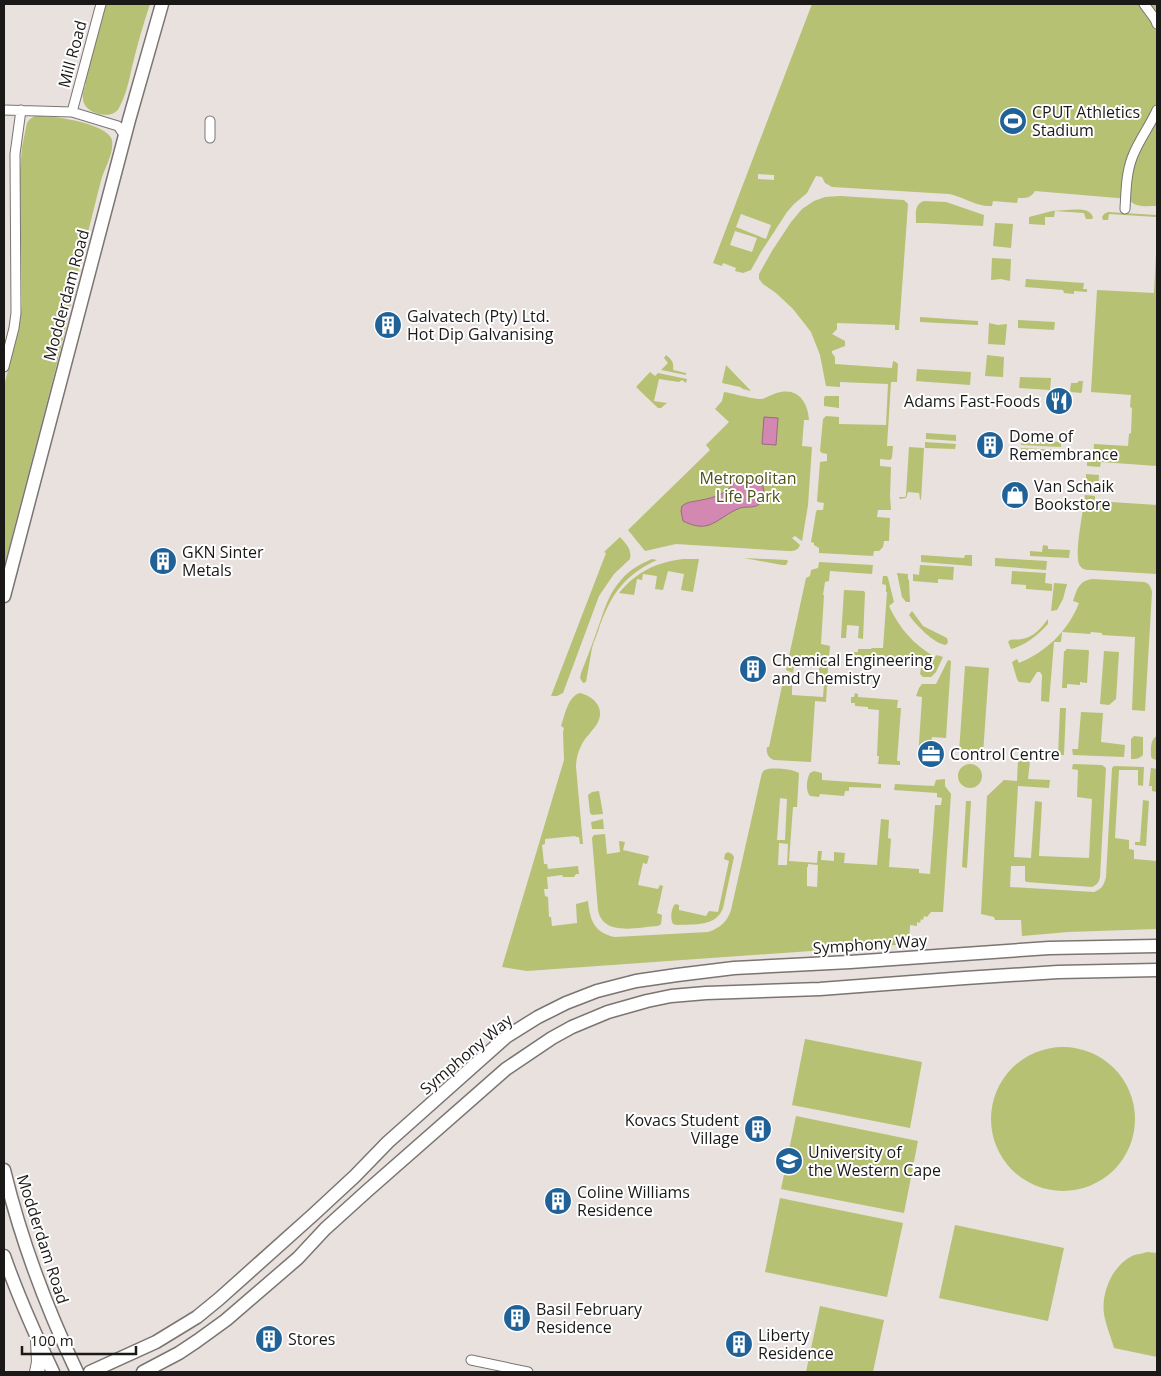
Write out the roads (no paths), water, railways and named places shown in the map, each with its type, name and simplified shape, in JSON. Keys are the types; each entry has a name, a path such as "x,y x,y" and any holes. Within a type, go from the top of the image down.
{"main road":[{"name":"Modderdam Road","path":"4,596 121,131 130,120 162,4"},
{"name":"Symphony Way","path":"90,1372 156,1342 197,1317 356,1176 388,1142 506,1037 538,1017 566,1004 597,992 636,981 734,968 1049,948 1157,946"},
{"path":"143,1372 191,1345 226,1320 298,1258 367,1191 506,1069 552,1038 608,1012 671,996 706,993 820,990 1058,972 1157,970"},
{"name":"Modderdam Road","path":"4,1170 15,1213 44,1298 77,1372"},
{"path":"4,1256 38,1341 53,1372"},
{"path":"37,1372 39,1362 38,1341"}],"street":[{"name":"Mill Road","path":"72,112 101,4"},
{"path":"1144,4 1155,18 1157,24"},
{"path":"4,110 72,112 121,131"},
{"path":"4,368 16,313 14,154 21,110"},
{"path":"1125,209 1132,159 1157,110"},
{"path":"210,121 210,138"},
{"path":"4,154 14,154"},
{"path":"471,1360 528,1372"}],"place":[{"name":"CPUT Athletics Stadium","path":"1013,121"},
{"name":"Galvatech (Pty) Ltd. Hot Dip Galvanising","path":"388,325"},
{"name":"Adams Fast-Foods","path":"1059,401"},
{"name":"Dome of Remembrance","path":"990,445"},
{"name":"Van Schaik Bookstore","path":"1015,495"},
{"name":"GKN Sinter Metals","path":"163,561"},
{"name":"Chemical Engineering and Chemistry","path":"753,669"},
{"name":"Control Centre","path":"931,754"},
{"name":"Kovacs Student Village","path":"758,1129"},
{"name":"University of the Western Cape","path":"789,1161"},
{"name":"Coline Williams Residence","path":"558,1201"},
{"name":"Basil February Residence","path":"517,1318"},
{"name":"Stores","path":"269,1339"},
{"name":"Liberty Residence","path":"739,1344"}],"park label":[{"name":"Metropolitan Life Park","path":"748,487"}]}
